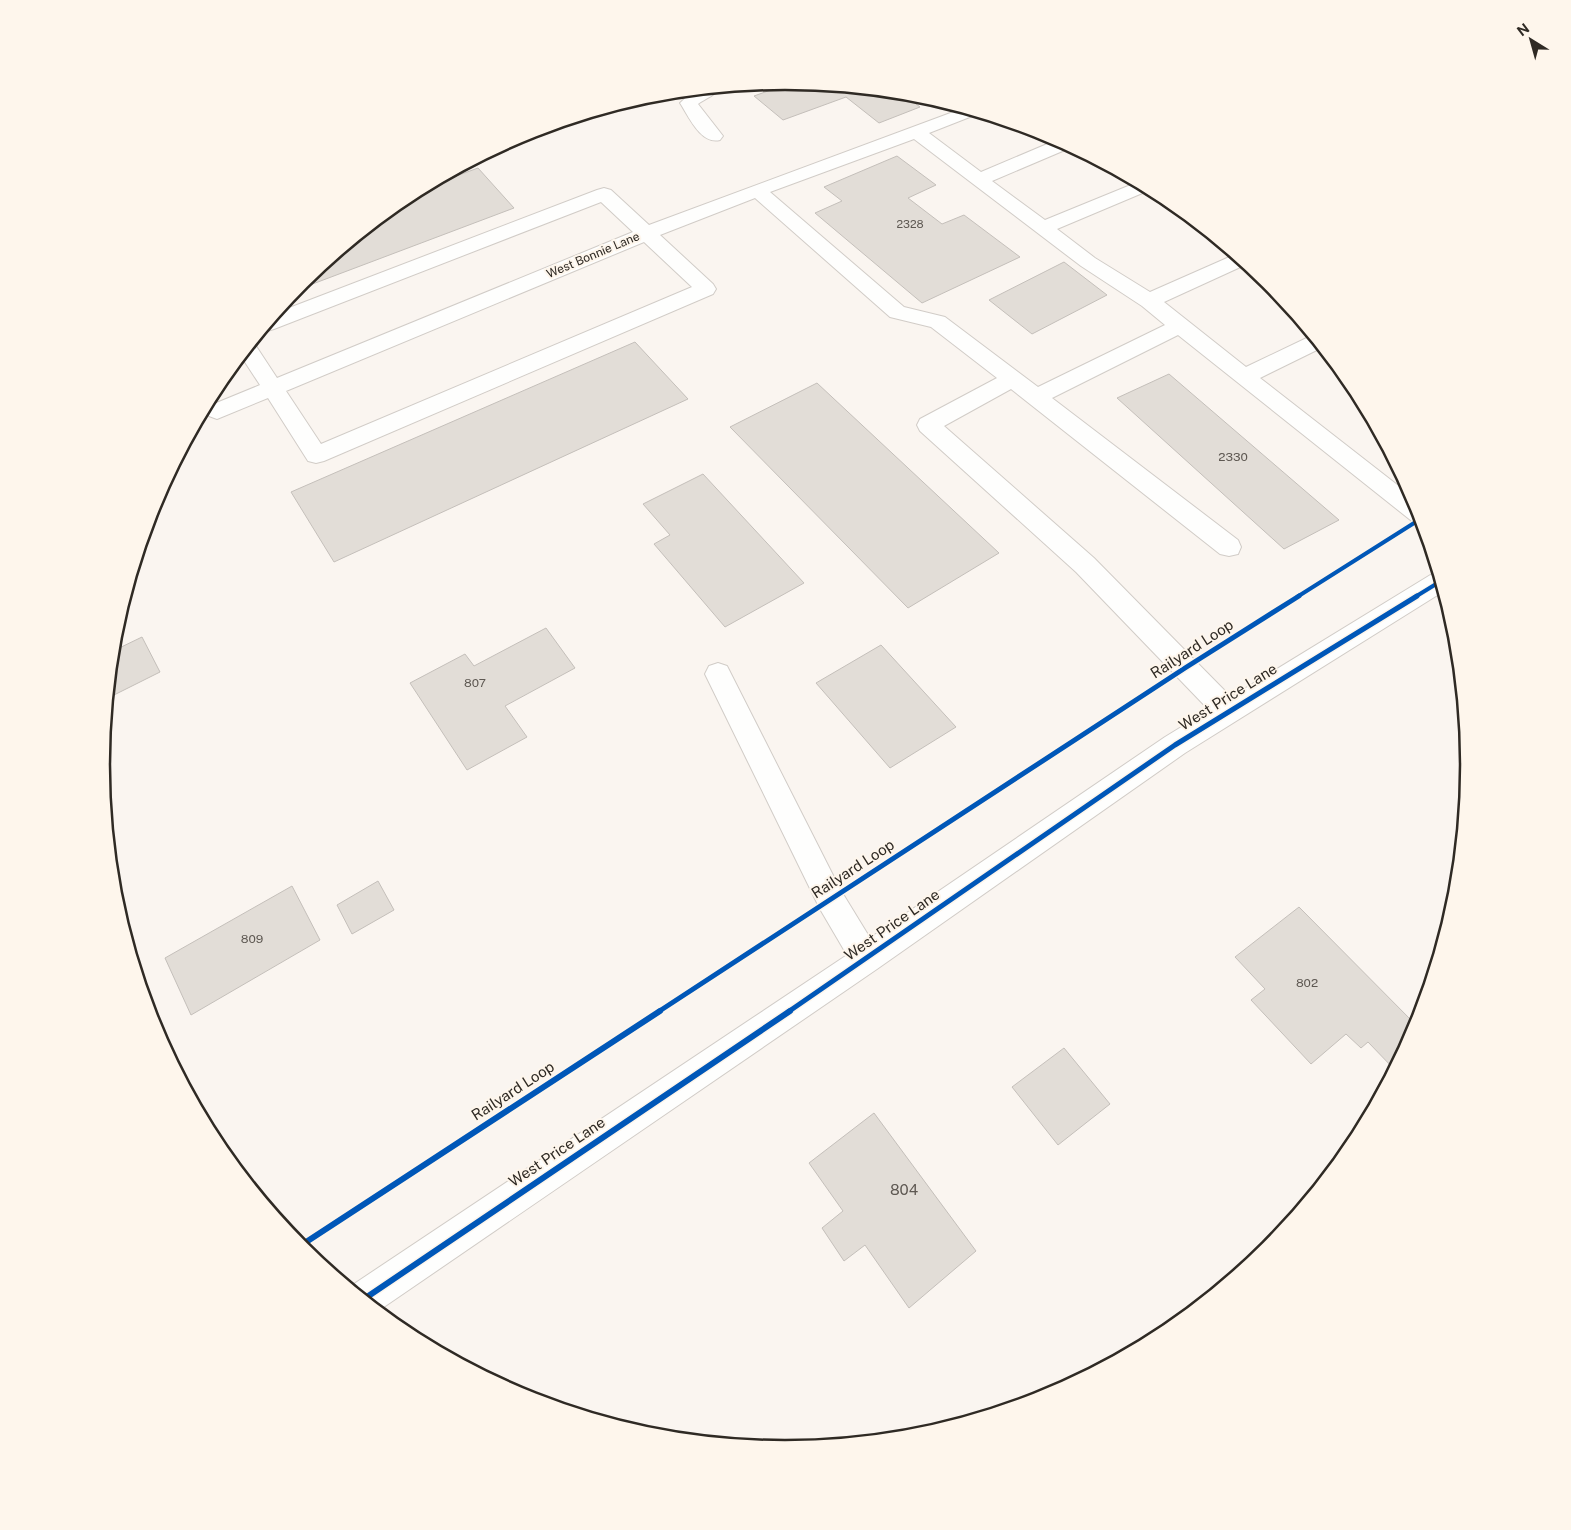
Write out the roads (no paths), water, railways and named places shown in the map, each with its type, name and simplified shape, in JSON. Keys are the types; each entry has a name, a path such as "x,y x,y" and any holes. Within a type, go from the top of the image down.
{"street":[{"path":"697,96 689,103 699,119 714,136"},
{"name":"West Bonnie Lane","path":"217,411 645,234 961,113"},
{"path":"916,131 1088,262 1149,301 1409,506"},
{"path":"979,180 1057,147"},
{"path":"1043,228 1137,189"},
{"path":"757,190 898,312 938,322 1229,547"},
{"path":"251,353 316,455 706,289 604,194 278,320"},
{"path":"1149,301 1235,262"},
{"path":"1036,397 1180,326"},
{"path":"1244,377 1312,344"},
{"path":"1012,379 928,425 1085,565 1228,712"},
{"name":"West Price Lane","path":"369,1296 866,959 1175,745 1435,584"},
{"path":"718,674 830,899 866,959"}]}
